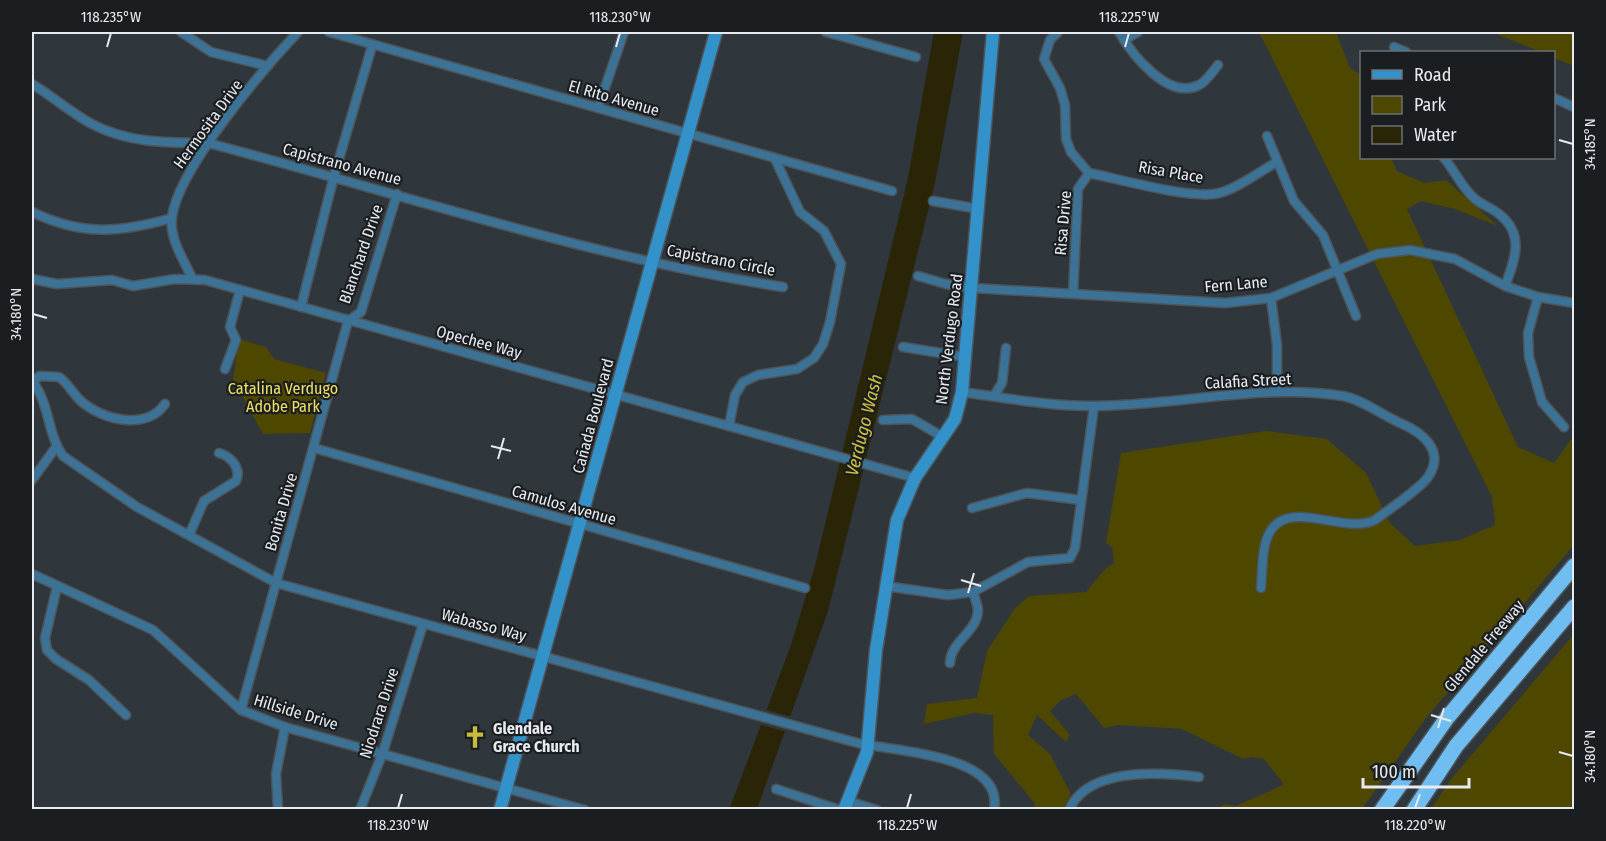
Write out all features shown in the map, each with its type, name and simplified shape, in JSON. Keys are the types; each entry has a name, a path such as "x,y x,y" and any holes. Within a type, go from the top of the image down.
{"highway":[{"name":"Glendale Freeway","path":"1382,810 1447,718 1575,566"},
{"path":"1414,810 1456,746 1575,607"}],"main road":[{"name":"Cañada Boulevard","path":"500,810 716,32"},
{"name":"North Verdugo Road","path":"844,807 868,746 876,650 897,520 915,478 954,419 962,392 973,288 993,32"}],"street":[{"path":"181,32 211,52 268,66"},
{"name":"Hermosita Drive","path":"192,278 176,245 172,218 188,173 268,66 298,32"},
{"name":"El Rito Avenue","path":"329,32 892,191"},
{"path":"598,108 624,32"},
{"path":"825,32 916,57"},
{"name":"Risa Drive","path":"1058,32 1050,40 1044,59 1060,88 1065,105 1066,139 1071,152 1089,172 1078,189 1073,294"},
{"path":"1119,32 1138,61 1168,83 1185,88 1199,85 1218,65"},
{"path":"1124,40 1138,32"},
{"path":"301,307 334,176 372,46"},
{"path":"1394,47 1404,51"},
{"name":"Capistrano Avenue","path":"32,84 90,123 108,131 148,142 208,144 334,176 638,260 653,262"},
{"path":"1555,98 1575,107"},
{"path":"1267,136 1294,201 1323,235 1356,316"},
{"path":"729,426 735,395 743,382 758,375 797,369 814,358 823,344 830,322 841,264 824,231 800,212 775,159"},
{"path":"1445,159 1476,200 1499,213 1512,225 1516,242 1516,257 1505,286"},
{"name":"Risa Place","path":"1089,172 1198,194 1218,193 1237,186 1277,162"},
{"name":"Blanchard Drive","path":"348,321 361,312 397,194"},
{"path":"933,201 979,209"},
{"path":"32,212 62,224 113,231 134,229 172,218"},
{"name":"Fern Lane","path":"918,276 946,285 973,288 1225,303 1271,298 1377,254 1410,250 1455,259 1505,286 1538,297 1575,303"},
{"name":"Capistrano Circle","path":"653,262 716,277 783,287"},
{"name":"Opechee Way","path":"32,279 57,284 112,280 133,286 192,278 915,478"},
{"path":"225,369 236,340 230,327 240,290"},
{"path":"1538,297 1528,333 1529,357 1542,402 1564,427"},
{"path":"1271,298 1277,345 1277,392"},
{"name":"Bonita Drive","path":"241,710 315,448 348,321"},
{"path":"903,347 966,357"},
{"path":"1005,398 1002,383 1006,348"},
{"path":"32,480 57,447 44,401 32,381 40,376 58,377 88,407 106,415 133,421 154,416 165,404"},
{"path":"994,396 1002,383"},
{"name":"Calafia Street","path":"962,392 1094,406 1277,392 1345,396 1416,429 1427,438 1433,450 1434,462 1428,478 1365,525 1296,515 1283,520 1267,538 1262,588"},
{"path":"885,586 948,595 973,592 1028,562 1070,558 1075,548 1094,406"},
{"path":"883,420 912,419 943,437"},
{"name":"Wabasso Way","path":"57,447 63,456 137,507 276,583 868,746 929,755 963,765 990,782 995,792 994,810"},
{"name":"Camulos Avenue","path":"315,448 580,526 806,588"},
{"path":"189,535 204,501 236,481 238,476 237,468 228,456 219,453"},
{"path":"972,508 1027,493 1081,500"},
{"name":"Hillside Drive","path":"32,574 153,630 241,710 285,727 383,752 585,810"},
{"path":"57,587 45,638 47,650 56,659 89,680 126,716"},
{"path":"950,663 950,653 978,611 973,592"},
{"name":"Niodrara Drive","path":"360,810 383,752 423,624"},
{"path":"278,810 276,774 285,727"},
{"path":"1070,810 1082,790 1104,781 1155,774 1199,777"},
{"path":"776,789 844,807 877,810"}],"green space":[{"path":"1259,32 1336,32 1350,68 1360,74 1360,159 1391,159 1397,171 1424,183 1446,180 1498,226 1455,209 1421,201 1407,209 1518,447 1554,463 1574,435 1574,545 1426,718 1362,809 1215,809 1225,804 1236,806 1283,783 1264,759 1251,757 1243,759 1182,729 1119,725 1104,728 1076,694 1061,700 1050,711 1070,735 1066,742 1037,715 1028,735 1050,754 1071,794 1063,809 1033,809 1035,804 994,754 993,715 974,713 924,724 927,704 977,698 987,651 1015,608 1029,596 1086,592 1106,568 1114,563 1112,547 1106,543 1121,453 1266,431 1327,439 1366,473 1390,523 1415,546 1460,540 1495,525 1492,497"},
{"path":"1491,32 1574,32 1574,66 1555,58 1555,51 1538,51"},
{"name":"Catalina Verdugo Adobe Park","path":"239,339 266,347 274,359 326,373 310,433 263,434 233,380"},
{"path":"1574,634 1574,809 1431,809 1452,778"}],"water":[{"name":"Verdugo Wash","path":"934,32 963,32 935,183 828,611 757,809 729,810 791,645 815,566 908,178"}],"pier":[{"path":"763,709 792,717 787,732 757,724"}],"place":[{"name":"Glendale Grace Church","path":"475,737"}]}
